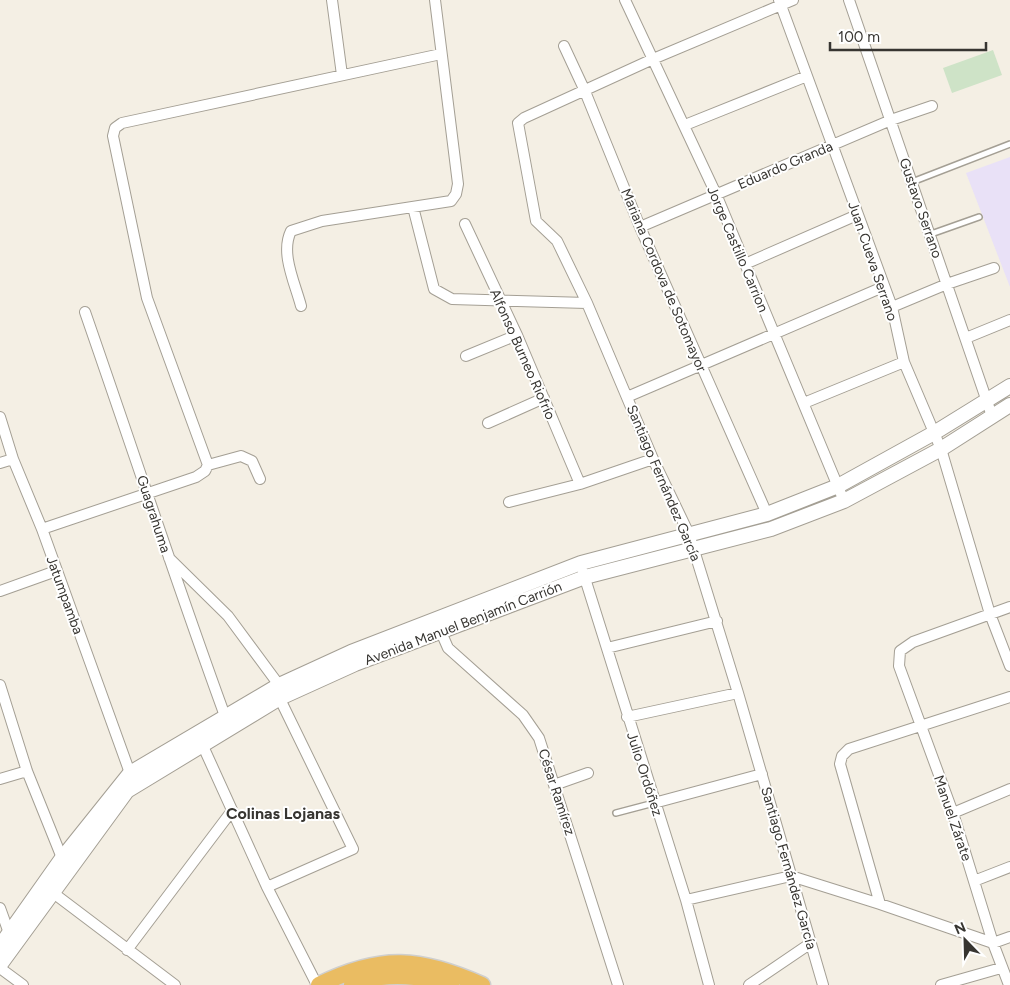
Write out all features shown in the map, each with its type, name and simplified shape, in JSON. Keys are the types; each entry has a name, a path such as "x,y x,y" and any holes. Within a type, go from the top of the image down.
{"highway":[{"path":"318,985 362,967 403,962 438,968 482,985"},
{"path":"352,985 374,978 406,976 451,985"}],"main road":[{"name":"Avenida Manuel Benjamín Carrión","path":"0,946 62,858 130,773 224,716 351,652 581,563 766,514 838,486 934,433 1010,386"},
{"name":"Avenida Manuel Benjamín Carrión","path":"0,967 52,892 127,791 202,744 278,690 355,664 585,577 771,529 844,502 941,449 1010,405"}],"street":[{"path":"332,0 342,75"},
{"path":"301,306 289,262 286,241 291,231 322,221 451,201 456,194 458,184 435,0"},
{"name":"Jorge Castillo Carrion","path":"625,0 716,194 844,502"},
{"path":"584,89 780,2 792,0"},
{"name":"Gustavo Serrano","path":"849,0 992,416"},
{"name":"Juan Cueva Serrano","path":"780,2 883,287 892,307 904,362 941,449 990,614 1010,666"},
{"name":"Mariana Cordova de Sotomayor","path":"564,46 584,89 640,227 766,514"},
{"path":"42,529 196,478 205,471 208,465 147,298 114,136 114,128 122,123 441,54"},
{"path":"685,125 807,76"},
{"name":"Santiago Fernández García","path":"584,89 524,118 518,124 536,221 557,241 587,303 654,459 689,534 717,621 823,985"},
{"name":"Eduardo Granda","path":"640,227 891,120 932,106"},
{"path":"413,207 434,289 452,298 587,303"},
{"path":"745,264 857,215"},
{"name":"Alfonso Burneo Riofrío","path":"465,224 517,335 580,484"},
{"path":"892,307 994,268"},
{"path":"627,397 774,336 883,287"},
{"name":"Guagrahuma","path":"85,312 148,493 167,556 224,716"},
{"path":"966,338 1010,320"},
{"path":"466,356 517,335"},
{"path":"804,403 904,362"},
{"path":"488,423 544,398"},
{"name":"Jatumpamba","path":"0,417 13,459 42,529 130,773"},
{"path":"208,465 240,456 252,461 260,480"},
{"path":"0,463 13,459"},
{"path":"509,502 580,484 654,459"},
{"path":"167,556 228,616 278,690 353,849 266,887"},
{"name":"Julio Ordóñez","path":"581,563 627,717 686,900 710,985"},
{"path":"0,591 56,571"},
{"path":"990,614 1010,607"},
{"name":"Manuel Zárate","path":"990,614 913,642 900,652 898,666 953,813 1001,968 1009,985"},
{"path":"607,648 717,621"},
{"name":"César Ramírez","path":"441,632 448,648 523,715 539,738 618,985"},
{"path":"0,685 28,771 62,858"},
{"path":"627,717 738,693"},
{"path":"880,904 840,764 842,756 849,749 1010,697"},
{"path":"202,744 266,887 318,985"},
{"path":"0,779 28,771"},
{"path":"554,785 588,774"},
{"path":"654,803 762,774"},
{"path":"953,813 1010,789"},
{"path":"127,950 231,812"},
{"path":"974,882 1010,867"},
{"path":"686,900 791,876 993,943 1010,937"},
{"path":"52,892 175,985"},
{"path":"0,908 10,932"},
{"path":"748,985 811,943"},
{"path":"0,967 23,985"},
{"path":"941,985 1001,968"}],"lane":[{"path":"912,182 1010,144"},
{"path":"931,234 979,217"},
{"path":"616,813 654,803"}],"shaded area":[{"path":"1010,157 1010,287 966,173"}],"green space":[{"path":"993,50 1002,75 952,93 943,68"}],"district":[{"name":"Colinas Lojanas","path":"283,813"}]}
